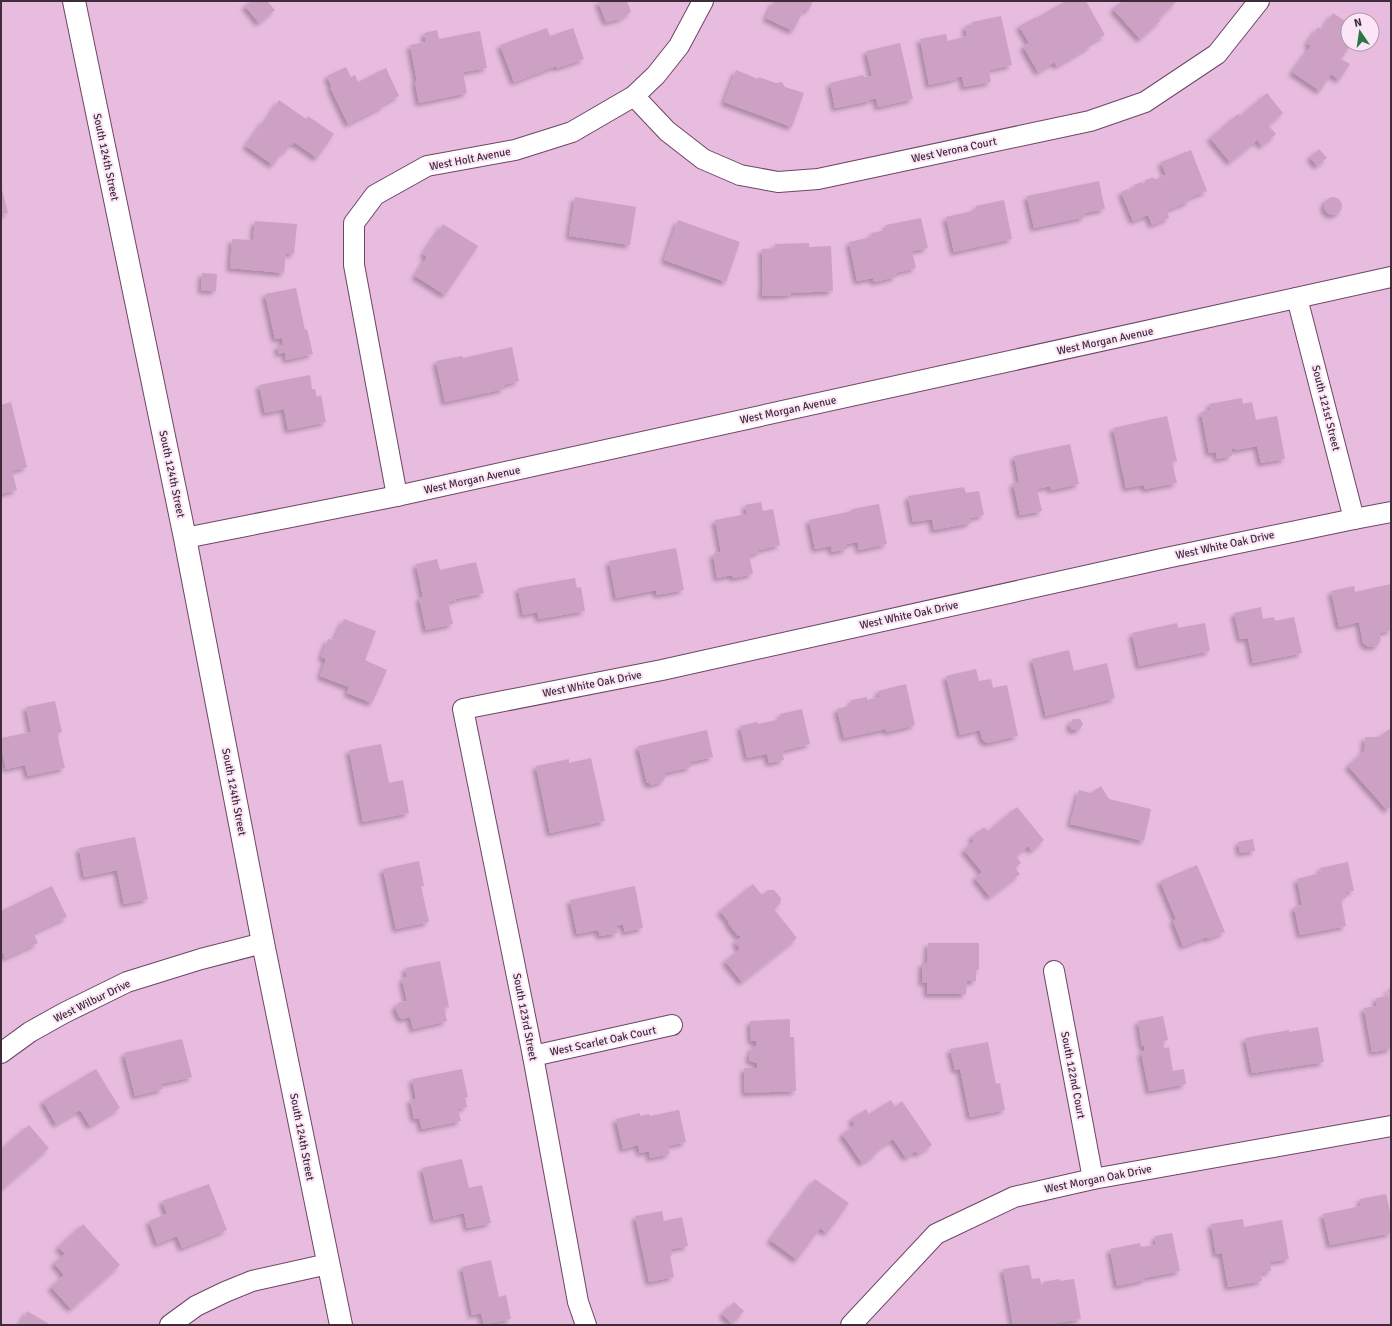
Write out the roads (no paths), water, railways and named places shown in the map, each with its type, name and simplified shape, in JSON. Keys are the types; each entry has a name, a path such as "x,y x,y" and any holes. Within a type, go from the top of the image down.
{"street":[{"name":"South 124th Street","path":"74,1 185,538 261,946 341,1325"},
{"name":"West Holt Avenue","path":"398,496 354,265 354,223 375,195 427,166 515,150 572,132 634,96 656,75 680,46 703,1"},
{"name":"West Verona Court","path":"634,96 667,131 702,159 740,175 778,182 818,179 1090,121 1145,102 1217,54 1259,1"},
{"name":"West Morgan Avenue","path":"185,538 398,496 1391,277"},
{"name":"South 121st Street","path":"1297,298 1354,518"},
{"name":"West White Oak Drive","path":"463,709 662,670 1166,558 1354,518 1391,512"},
{"name":"South 123rd Street","path":"463,709 533,1056 578,1302 586,1325"},
{"name":"West Wilbur Drive","path":"1,1053 30,1032 64,1013 127,982 201,959 261,946"},
{"name":"South 122nd Court","path":"1054,972 1093,1179"},
{"name":"West Scarlet Oak Court","path":"533,1056 672,1025"},
{"name":"West Morgan Oak Drive","path":"851,1325 936,1234 1014,1197 1093,1179 1391,1126"},
{"path":"170,1325 196,1306 252,1281 328,1264"}]}
